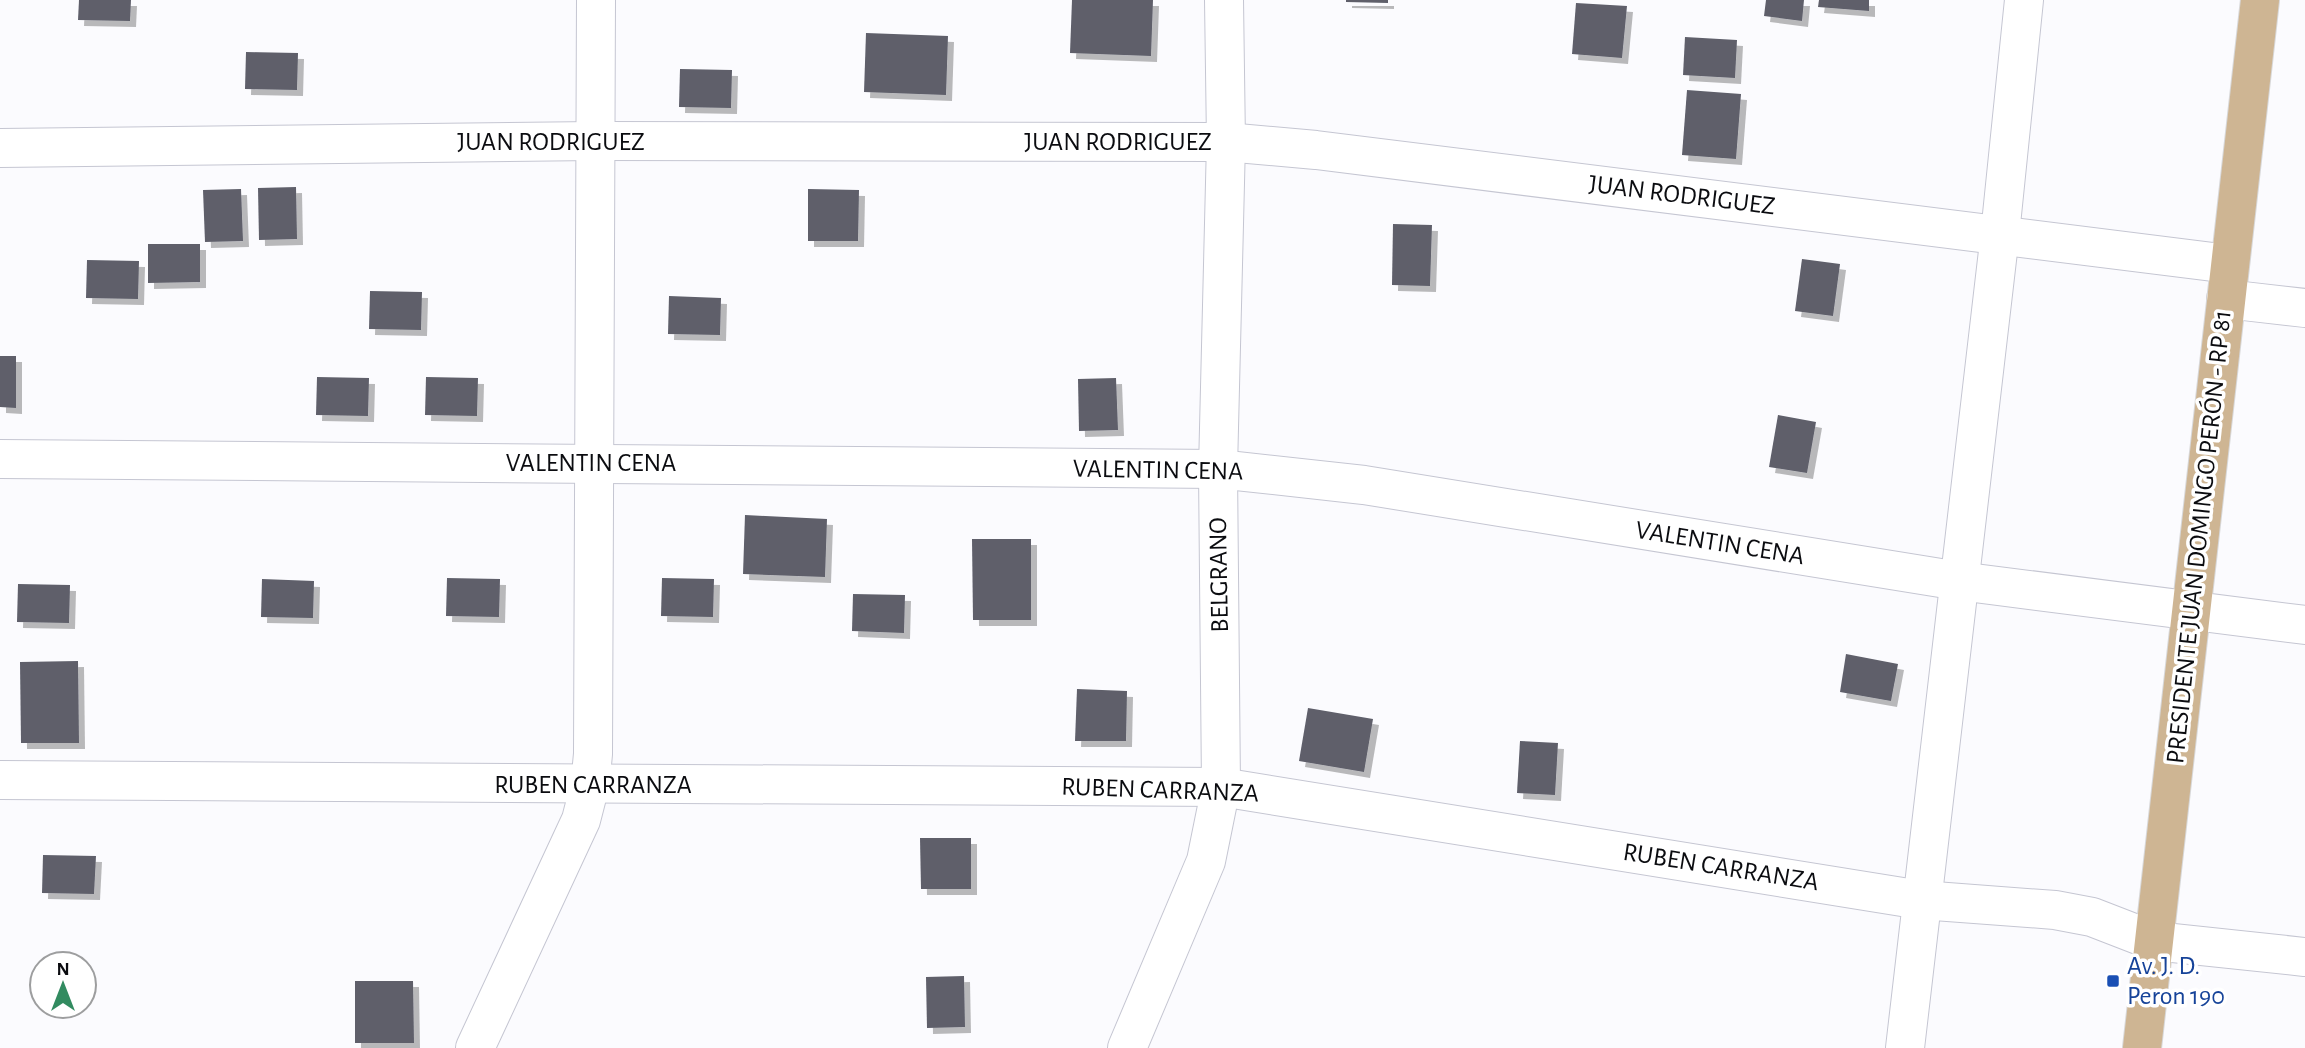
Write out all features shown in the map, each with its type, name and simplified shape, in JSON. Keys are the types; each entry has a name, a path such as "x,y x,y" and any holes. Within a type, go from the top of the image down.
{"main road":[{"name":"PRESIDENTE JUAN DOMINGO PERÓN - RP 81","path":"2142,1048 2255,9"}],"street":[{"path":"475,1048 581,820 590,785 593,754 596,0"},
{"name":"BELGRANO","path":"1127,1048 1206,861 1221,787 1218,469 1226,142 1224,0"},
{"path":"1905,1048 2000,234 2024,0"},
{"name":"JUAN RODRIGUEZ","path":"0,148 594,141 1226,142 1330,152 2000,234 2227,282 2305,308"},
{"name":"VALENTIN CENA","path":"0,459 1218,469 1364,485 1959,581 2305,625"},
{"name":"RUBEN CARRANZA","path":"0,780 1221,787 1921,900 2056,911 2092,917 2154,940 2305,957"}],"building":[{"path":"79,0 131,0 130,21 78,20"},
{"path":"1072,0 1153,0 1151,56 1070,53"},
{"path":"1388,0 1388,3 1346,2"},
{"path":"1766,0 1804,0 1802,21 1764,16"},
{"path":"1819,0 1869,0 1869,11 1818,7"},
{"path":"1576,3 1627,6 1622,58 1572,54"},
{"path":"866,33 948,36 946,95 864,92"},
{"path":"1685,37 1737,40 1735,78 1683,75"},
{"path":"246,52 298,53 297,90 245,89"},
{"path":"680,69 732,70 731,108 679,107"},
{"path":"1687,90 1741,94 1736,159 1682,155"},
{"path":"296,187 297,239 259,240 258,188"},
{"path":"241,189 243,241 205,242 203,190"},
{"path":"808,189 859,190 858,241 808,241"},
{"path":"1393,224 1432,225 1430,286 1392,285"},
{"path":"148,244 200,244 200,282 148,283"},
{"path":"1802,259 1840,264 1833,316 1795,311"},
{"path":"87,260 139,261 138,299 86,298"},
{"path":"370,291 422,292 421,330 369,329"},
{"path":"669,296 721,298 720,335 668,334"},
{"path":"0,356 16,356 16,408 0,407"},
{"path":"317,377 369,378 368,416 316,415"},
{"path":"426,377 478,378 477,416 425,415"},
{"path":"1116,378 1118,430 1079,431 1078,379"},
{"path":"1778,415 1816,422 1807,473 1769,467"},
{"path":"745,515 827,519 825,577 743,574"},
{"path":"972,539 1031,539 1031,620 973,620"},
{"path":"447,578 500,579 499,617 446,616"},
{"path":"662,578 714,579 713,617 661,616"},
{"path":"262,579 314,581 313,618 261,617"},
{"path":"18,584 70,585 69,623 17,622"},
{"path":"853,594 905,595 904,633 852,631"},
{"path":"1846,654 1898,664 1891,701 1840,692"},
{"path":"78,661 79,743 21,743 20,662"},
{"path":"1077,689 1127,691 1126,741 1075,741"},
{"path":"1308,708 1373,719 1364,772 1299,761"},
{"path":"1520,741 1558,743 1555,795 1517,793"},
{"path":"920,838 971,838 971,889 921,889"},
{"path":"43,855 96,856 94,894 42,893"},
{"path":"964,976 965,1027 927,1028 926,977"},
{"path":"355,981 413,981 414,1043 355,1043"}],"place":[{"name":"Av. J. D. Peron 190","path":"2113,981"}]}
